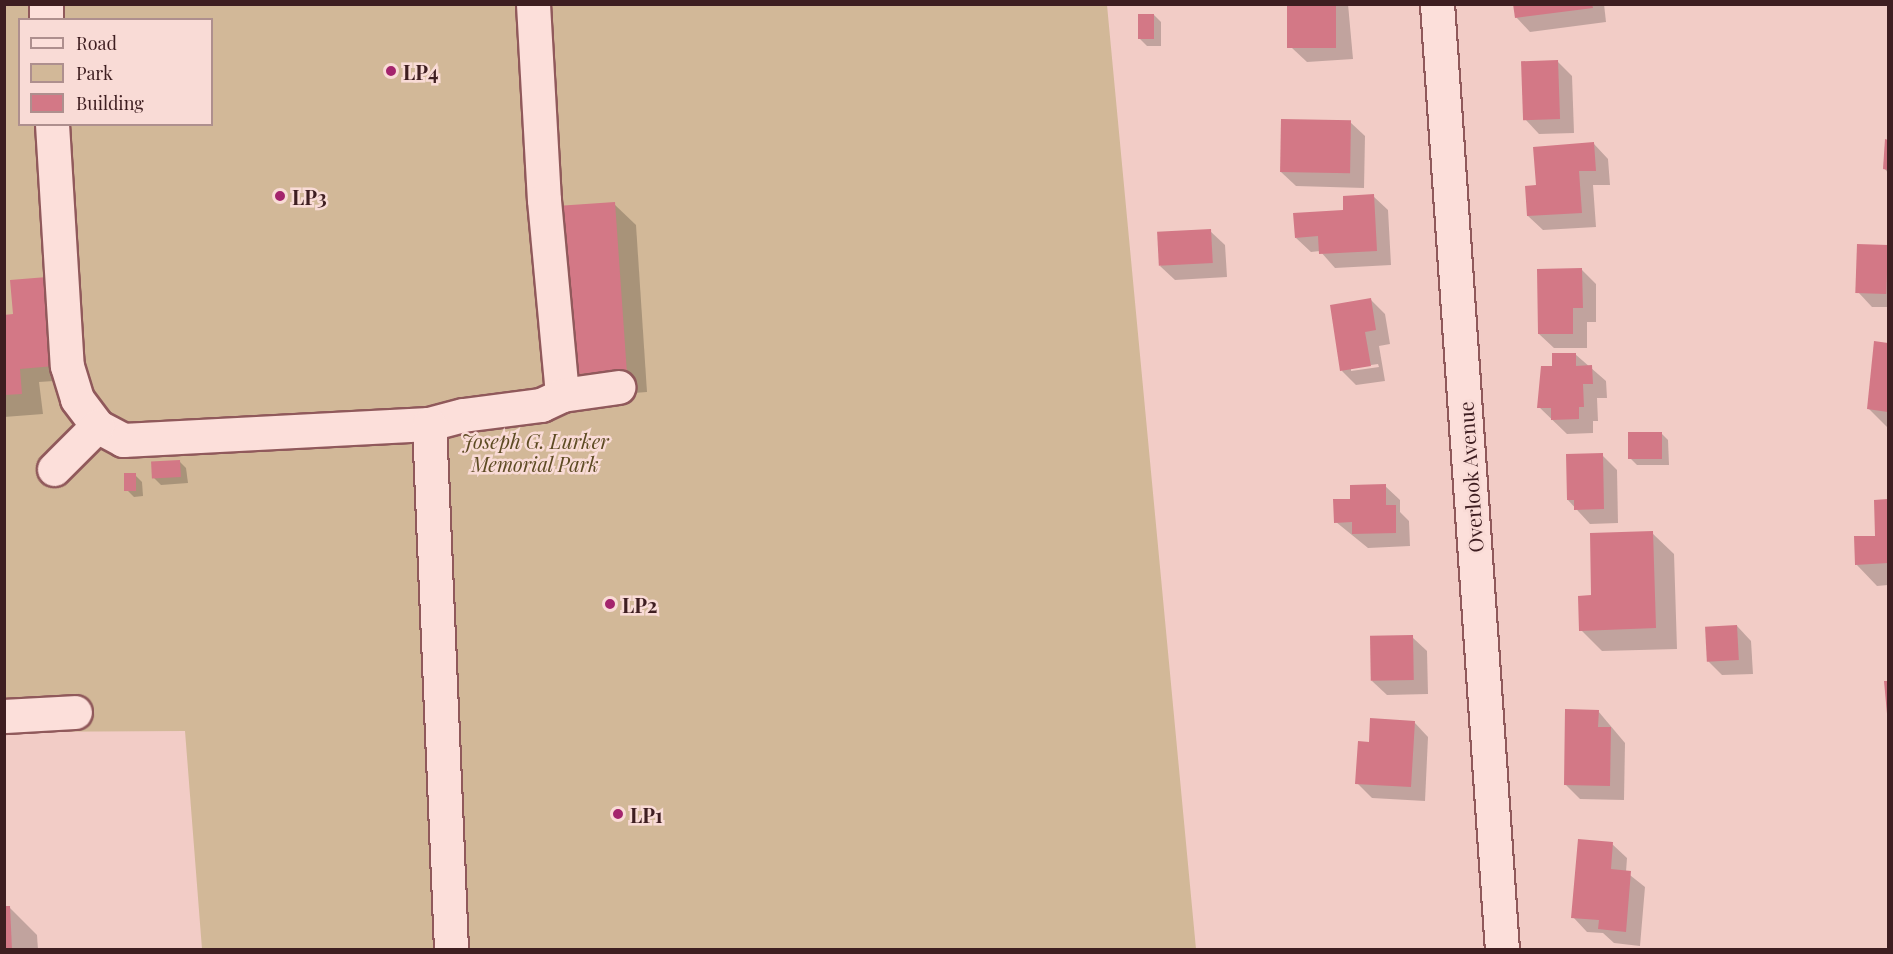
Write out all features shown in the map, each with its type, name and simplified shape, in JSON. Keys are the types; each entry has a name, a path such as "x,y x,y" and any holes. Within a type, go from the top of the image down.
{"street":[{"path":"533,4 544,200 562,394"},
{"name":"Overlook Avenue","path":"1437,4 1502,950"},
{"path":"52,126 67,366 77,399 97,426 123,440 429,424 463,415 541,405 562,394 618,387"},
{"path":"429,424 451,950"},
{"path":"54,469 97,426"},
{"path":"4,716 75,712"}],"green space":[{"name":"Joseph G. Lurker Memorial Park","path":"4,5 1107,5 1196,949 202,949 185,731 5,732"}],"building":[{"path":"1287,4 1336,4 1336,48 1287,48"},
{"path":"1513,4 1592,4 1593,8 1515,18"},
{"path":"1138,14 1154,14 1154,39 1138,39"},
{"path":"1558,60 1560,119 1523,120 1521,61"},
{"path":"1281,119 1351,120 1350,173 1280,172"},
{"path":"1885,139 1888,140 1888,170 1883,169"},
{"path":"1594,142 1596,171 1579,171 1582,213 1527,216 1525,186 1536,185 1533,147"},
{"path":"1374,194 1377,251 1319,254 1318,236 1295,238 1293,213 1343,210 1343,196"},
{"path":"615,202 627,371 572,374 560,206"},
{"path":"1211,229 1213,263 1159,266 1157,232"},
{"path":"1857,244 1888,245 1886,294 1855,293"},
{"path":"1582,268 1583,308 1573,308 1573,334 1538,334 1537,269"},
{"path":"47,277 54,366 20,369 22,394 4,395 4,315 13,314 10,280"},
{"path":"1371,298 1376,330 1365,332 1371,366 1340,371 1330,305"},
{"path":"1874,341 1888,343 1888,412 1867,409"},
{"path":"1552,353 1576,353 1576,366 1592,365 1593,384 1583,384 1584,407 1579,407 1579,419 1551,420 1551,408 1537,408 1541,366 1552,366"},
{"path":"1628,432 1662,432 1662,459 1628,459"},
{"path":"1603,453 1604,509 1574,510 1574,500 1567,500 1566,454"},
{"path":"180,460 181,477 152,478 151,462"},
{"path":"124,473 136,473 136,491 124,491"},
{"path":"1386,484 1386,505 1396,505 1396,533 1352,534 1352,522 1334,523 1333,499 1350,499 1350,485"},
{"path":"1888,499 1888,563 1855,565 1854,536 1875,536 1874,500"},
{"path":"1653,531 1656,628 1579,631 1578,596 1591,595 1590,533"},
{"path":"1737,625 1739,660 1707,662 1705,627"},
{"path":"1413,635 1414,680 1371,681 1370,636"},
{"path":"1884,681 1888,681 1888,714 1887,714"},
{"path":"1565,709 1599,710 1598,727 1611,727 1610,786 1564,785"},
{"path":"1370,718 1415,721 1411,787 1355,784 1358,741 1369,742"},
{"path":"1578,839 1613,842 1611,869 1631,871 1626,932 1598,929 1599,920 1571,918"},
{"path":"4,906 10,906 12,950 4,950"}],"place":[{"name":"LP4","path":"391,71"},
{"name":"LP3","path":"280,196"},
{"name":"LP2","path":"610,604"},
{"name":"LP1","path":"618,814"}]}
